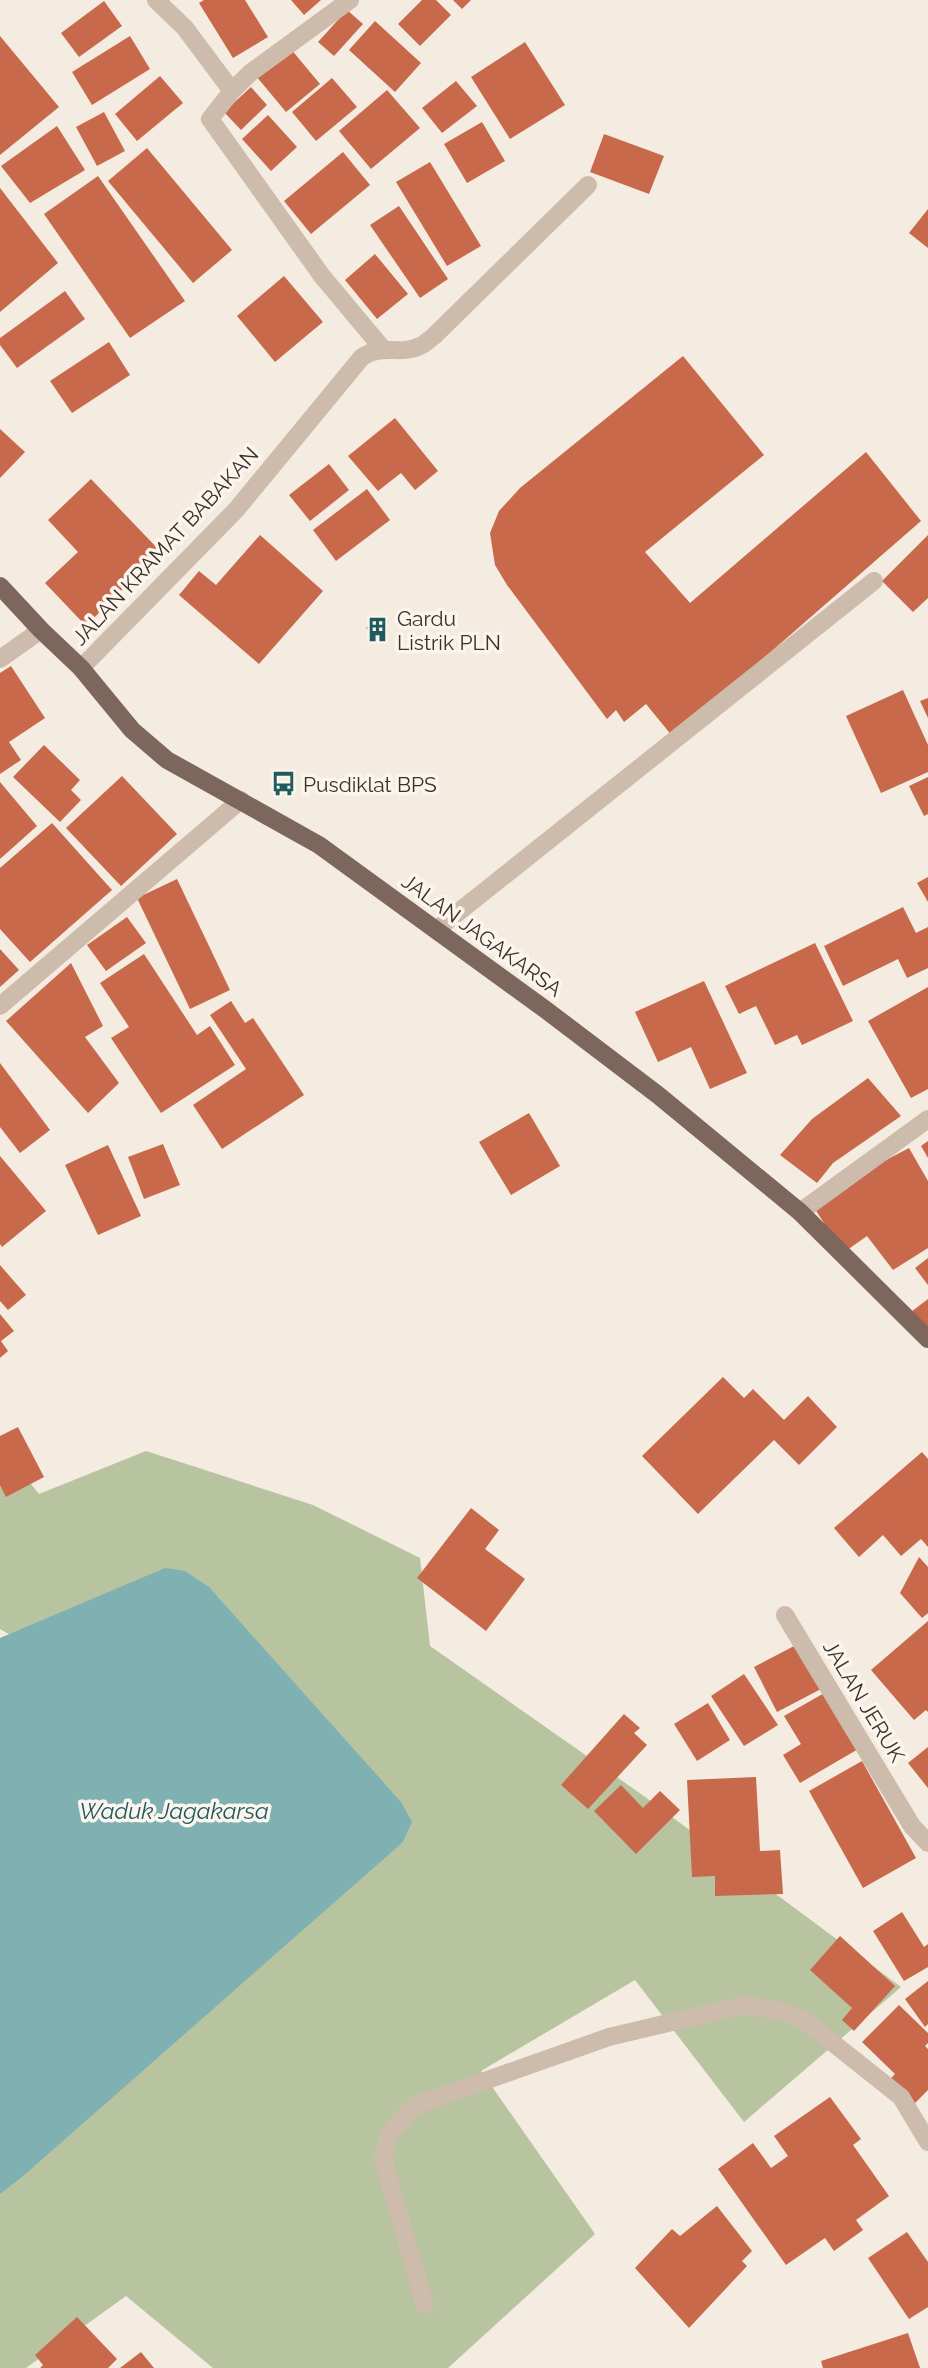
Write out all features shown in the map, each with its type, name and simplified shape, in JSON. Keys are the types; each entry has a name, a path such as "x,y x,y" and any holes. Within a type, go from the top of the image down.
{"main road":[{"name":"JALAN JAGAKARSA","path":"0,586 81,668 132,730 167,761 319,845 658,1095 800,1212 928,1339"}],"street":[{"path":"156,0 185,28 232,91"},
{"path":"350,0 250,73 210,119 322,276 383,349"},
{"name":"JALAN KRAMAT BABAKAN","path":"81,668 236,510 362,357 383,349 407,350 420,346 434,336 588,185"},
{"path":"436,930 874,581"},
{"path":"0,659 41,630"},
{"path":"0,1006 241,800"},
{"path":"800,1212 928,1119"},
{"name":"JALAN JERUK","path":"785,1615 912,1826 928,1843"},
{"path":"425,2305 383,2159 389,2133 414,2106 609,2037 744,2005 780,2011 804,2020 901,2097 928,2142"}],"green space":[{"path":"0,1446 39,1494 146,1451 313,1505 420,1558 430,1646 641,1794 901,1987 744,2122 635,1980 481,2071 595,2234 448,2368 213,2368 126,2296 26,2368 0,2368 0,1966 38,1651 0,1629"}],"water":[{"name":"Waduk Jagakarsa","path":"165,1568 185,1571 209,1587 401,1802 412,1822 403,1842 0,2194 0,1638"}],"building":[{"path":"204,0 245,0 268,37 233,58 199,3"},
{"path":"291,0 321,0 304,15"},
{"path":"422,0 436,0 451,15 420,46 398,24"},
{"path":"453,0 471,0 462,9"},
{"path":"104,1 122,26 79,57 61,33"},
{"path":"347,10 363,24 334,56 318,42"},
{"path":"375,21 421,63 395,92 349,50"},
{"path":"0,36 59,107 0,155"},
{"path":"130,36 150,69 92,105 72,72"},
{"path":"525,42 565,105 510,139 471,77"},
{"path":"290,48 320,84 286,112 256,76"},
{"path":"160,76 183,103 137,141 115,114"},
{"path":"332,78 357,107 316,141 292,112"},
{"path":"456,81 477,106 442,133 422,108"},
{"path":"251,87 267,105 241,130 224,112"},
{"path":"387,90 420,128 371,169 339,131"},
{"path":"104,112 125,151 97,166 76,127"},
{"path":"268,115 297,147 271,171 242,139"},
{"path":"482,122 505,161 467,183 444,144"},
{"path":"57,126 85,170 30,203 1,166"},
{"path":"604,134 664,156 649,194 590,172"},
{"path":"147,148 232,250 193,283 108,181"},
{"path":"343,152 370,185 311,234 284,201"},
{"path":"430,162 481,246 447,266 396,182"},
{"path":"98,176 185,301 130,338 44,214"},
{"path":"0,188 58,263 0,312"},
{"path":"399,206 448,279 420,298 370,225"},
{"path":"928,209 928,248 909,233"},
{"path":"375,254 408,294 377,319 345,280"},
{"path":"284,276 323,322 275,362 237,316"},
{"path":"65,291 85,319 17,368 0,345 0,338"},
{"path":"109,342 130,375 72,413 50,381"},
{"path":"683,356 764,455 645,552 690,603 866,452 921,521 673,737 646,704 624,722 616,710 607,719 507,585 495,565 490,533 499,511 520,488"},
{"path":"395,418 438,471 415,490 401,473 378,491 348,456"},
{"path":"0,429 25,452 0,478"},
{"path":"329,464 349,490 310,521 289,495"},
{"path":"91,479 160,551 86,626 45,583 78,552 48,520"},
{"path":"367,489 390,520 336,561 313,530"},
{"path":"260,535 323,591 259,664 179,595 199,571 216,585"},
{"path":"928,535 928,598 913,612 882,581"},
{"name":"Gardu Listrik PLN","path":"377,619 388,631 378,642 366,628"},
{"path":"11,666 45,718 9,742 21,760 0,774 0,673"},
{"path":"903,690 928,745 928,772 881,793 846,716"},
{"path":"928,698 928,718 920,701"},
{"path":"44,745 80,780 71,790 81,800 60,822 13,777"},
{"path":"122,776 177,834 121,886 66,828"},
{"path":"928,777 928,814 924,816 909,786"},
{"path":"0,782 37,826 0,859"},
{"path":"52,823 112,890 30,962 0,929 0,868"},
{"path":"928,877 928,902 917,883"},
{"path":"177,879 230,990 190,1009 137,898"},
{"path":"903,907 916,933 928,927 928,968 907,978 898,959 843,986 824,946"},
{"path":"127,917 146,943 106,971 87,945"},
{"path":"815,943 853,1021 802,1045 797,1035 775,1045 756,1006 739,1014 725,986"},
{"path":"0,949 19,970 0,987"},
{"path":"144,954 197,1035 210,1026 235,1065 161,1113 111,1038 129,1027 100,983"},
{"path":"71,963 103,1026 85,1037 119,1083 88,1113 6,1021"},
{"path":"704,981 747,1073 710,1089 691,1047 658,1062 635,1012"},
{"path":"928,987 928,1089 911,1098 868,1021"},
{"path":"231,1001 245,1023 253,1018 304,1095 222,1149 193,1105 246,1069 210,1015"},
{"path":"0,1063 50,1130 20,1153 0,1127"},
{"path":"868,1078 901,1116 833,1163 817,1183 780,1155 812,1119"},
{"path":"529,1113 560,1166 511,1195 479,1142"},
{"path":"928,1141 928,1158 921,1146"},
{"path":"163,1144 180,1185 144,1199 128,1157"},
{"path":"108,1145 141,1216 98,1235 65,1165"},
{"path":"909,1148 928,1181 928,1248 893,1270 867,1236 843,1253 815,1209 840,1184"},
{"path":"0,1156 46,1211 2,1247 0,1244"},
{"path":"928,1258 928,1285 915,1268"},
{"path":"0,1265 26,1295 8,1310 0,1301"},
{"path":"928,1299 928,1333 911,1312"},
{"path":"0,1314 14,1331 1,1341 8,1351 0,1358"},
{"path":"723,1377 744,1398 753,1389 784,1420 808,1396 837,1427 799,1465 774,1440 698,1514 642,1456"},
{"path":"18,1427 44,1477 6,1497 0,1485 0,1436"},
{"path":"922,1452 928,1459 928,1547 921,1539 901,1556 883,1535 859,1557 834,1528"},
{"path":"471,1508 499,1530 485,1549 525,1579 486,1631 417,1578"},
{"path":"919,1557 928,1567 928,1613 922,1618 900,1593"},
{"path":"928,1621 928,1712 926,1710 914,1720 871,1670"},
{"path":"798,1644 821,1689 777,1712 754,1667"},
{"path":"744,1674 778,1725 744,1746 711,1696"},
{"path":"826,1692 860,1748 800,1783 783,1755 801,1744 784,1716"},
{"path":"708,1703 730,1740 697,1761 674,1724"},
{"path":"624,1714 640,1728 634,1733 647,1745 588,1809 561,1785"},
{"path":"928,1747 928,1788 908,1763"},
{"path":"862,1761 916,1858 863,1888 809,1791"},
{"path":"756,1777 760,1851 780,1850 783,1894 715,1896 715,1876 692,1877 687,1780"},
{"path":"621,1785 643,1808 660,1791 680,1810 636,1854 594,1811"},
{"path":"902,1912 924,1947 928,1944 928,1967 904,1981 873,1931"},
{"path":"840,1936 895,1986 854,2031 842,2020 852,2008 810,1970"},
{"path":"928,1981 928,2024 925,2027 905,1999"},
{"path":"899,2005 928,2033 928,2043 925,2046 928,2049 928,2090 913,2105 888,2081 895,2074 862,2042"},
{"path":"830,2097 861,2139 853,2145 889,2196 856,2220 863,2230 834,2251 825,2238 786,2265 718,2169 753,2143 771,2168 788,2156 774,2136"},
{"path":"717,2206 752,2251 742,2261 747,2266 689,2328 635,2268 672,2229 680,2236"},
{"path":"907,2232 928,2262 928,2307 909,2319 868,2258"},
{"path":"77,2317 117,2359 108,2368 40,2368 43,2365 35,2355"},
{"path":"908,2333 920,2368 823,2368 821,2361"},
{"path":"141,2352 154,2368 120,2368"}],"place":[{"name":"Gardu Listrik PLN","path":"377,630"},
{"name":"Pusdiklat BPS","path":"283,784"}]}
